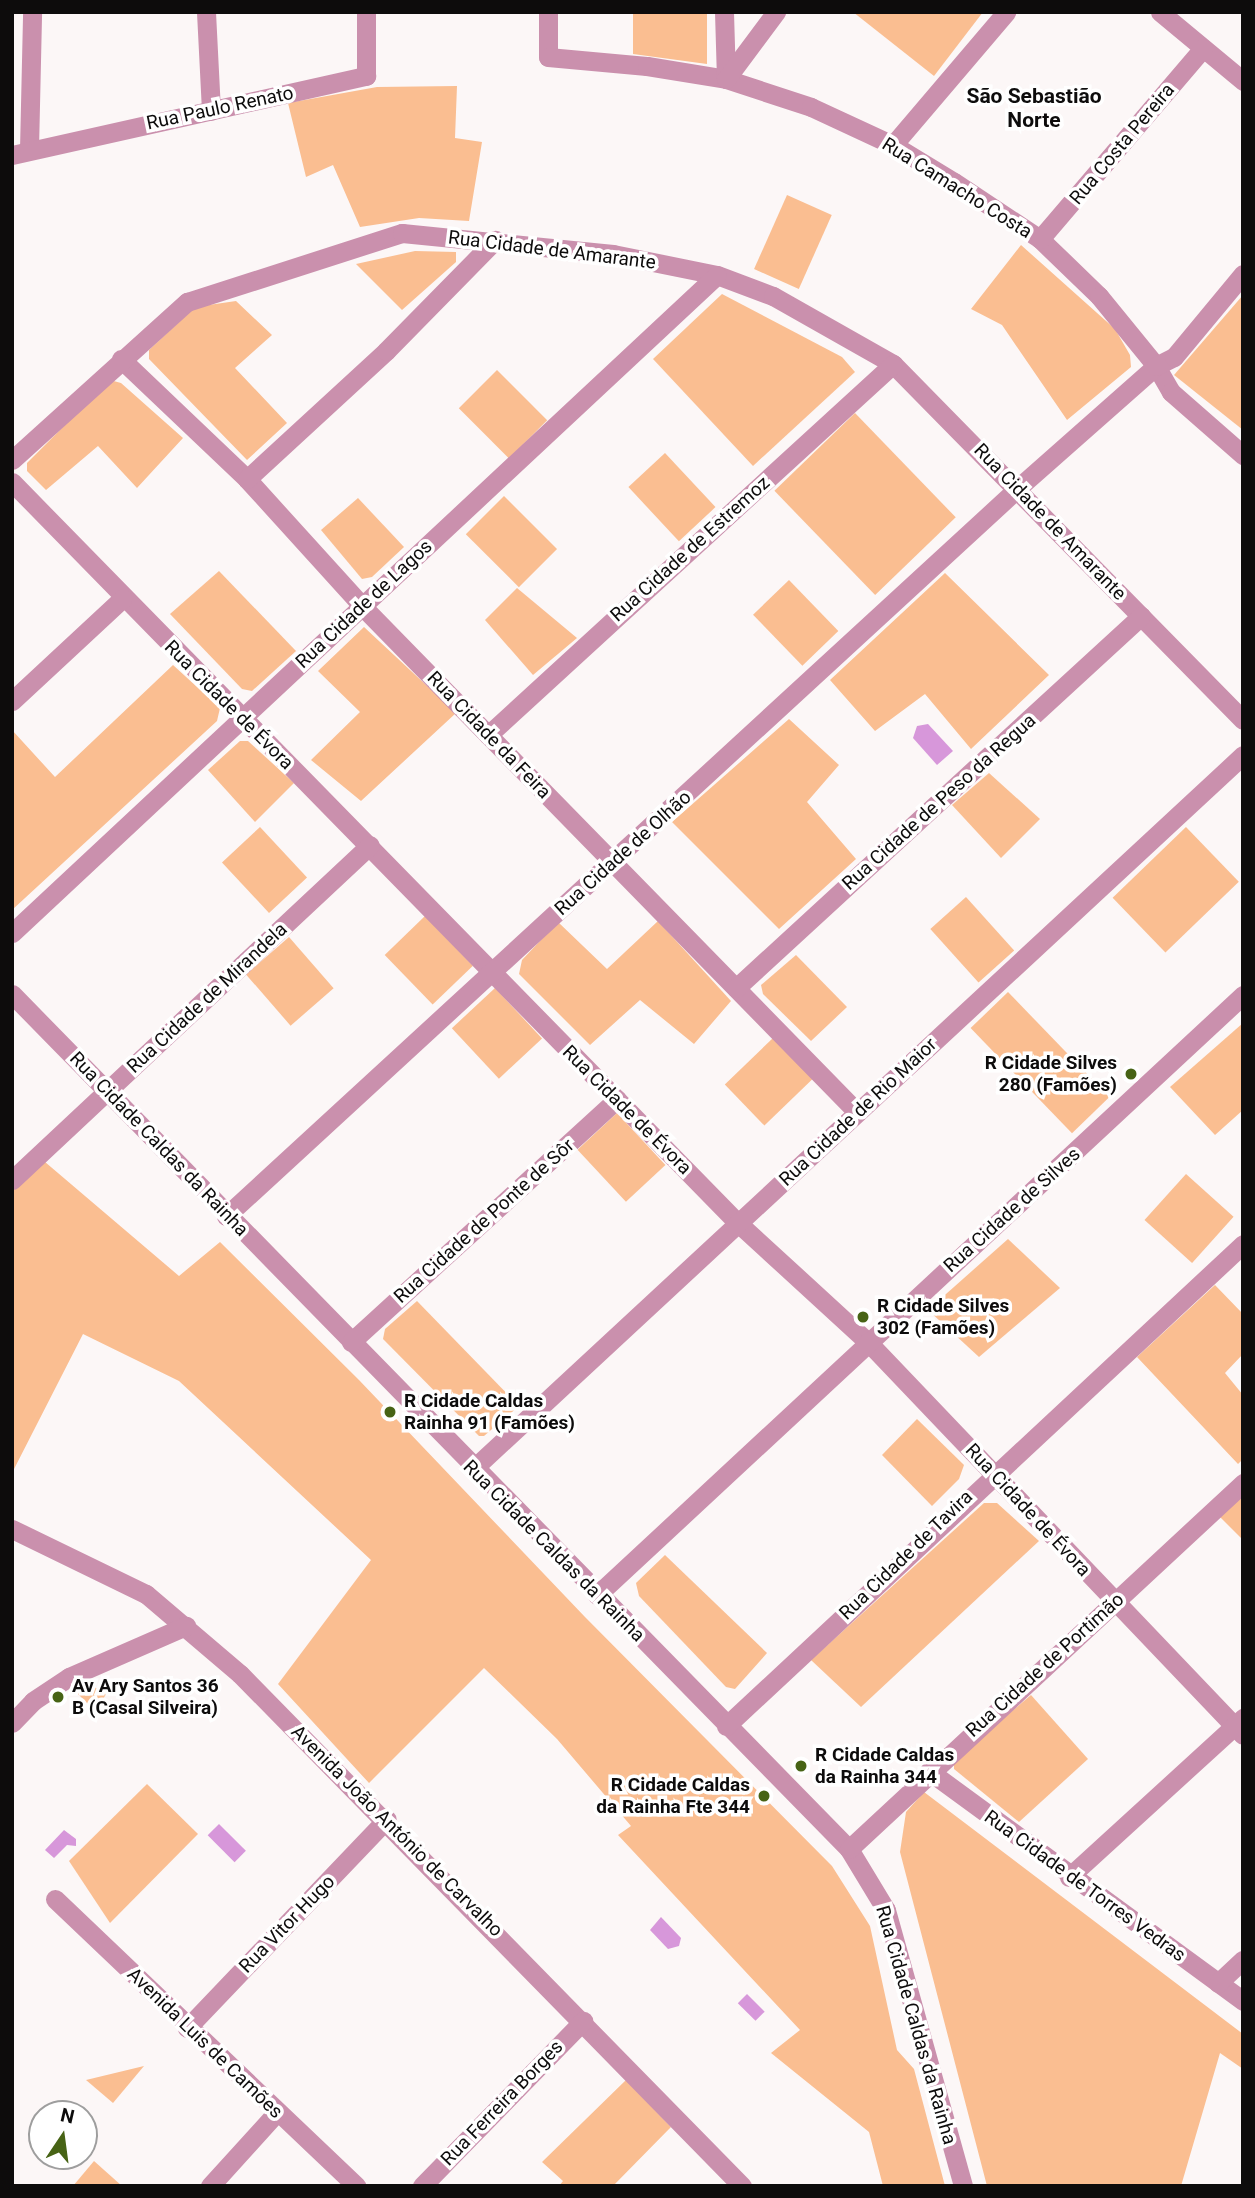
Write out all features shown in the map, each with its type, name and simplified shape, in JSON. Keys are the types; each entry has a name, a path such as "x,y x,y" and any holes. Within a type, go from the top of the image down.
{"street":[{"path":"21,152 32,12"},
{"path":"206,12 211,111"},
{"name":"Rua Paulo Renato","path":"21,152 366,76 366,12"},
{"name":"Rua Camacho Costa","path":"548,12 548,57 647,66 726,79 811,107 893,145 1040,239 1099,296 1156,366 1171,393 1243,454"},
{"path":"724,12 726,79"},
{"path":"726,79 776,12"},
{"path":"893,145 1006,12"},
{"path":"1160,12 1243,81"},
{"name":"Rua Costa Pereira","path":"1040,239 1203,48"},
{"name":"Rua Cidade de Amarante","path":"12,460 187,302 402,233 495,240 613,254 717,275 773,296 892,364 1018,488 1243,720"},
{"path":"247,479 386,351 495,240"},
{"name":"Rua Cidade de Olhão","path":"226,1216 1018,488 1156,366 1174,357 1243,274"},
{"name":"Rua Cidade de Lagos","path":"12,933 717,275"},
{"name":"Rua Cidade da Feira","path":"121,359 247,479 362,606 857,1112"},
{"name":"Rua Cidade de Estremoz","path":"488,735 892,364"},
{"name":"Rua Cidade de Évora","path":"12,482 122,598 370,845 738,1223 868,1342 994,1472 1114,1603 1240,1726"},
{"path":"12,701 122,598"},
{"name":"Rua Cidade de Peso da Regua","path":"736,988 1142,616"},
{"name":"Rua Cidade de Rio Maior","path":"472,1469 1243,755"},
{"name":"Rua Cidade de Mirandela","path":"12,1180 370,845"},
{"name":"Rua Cidade Caldas da Rainha","path":"12,994 472,1469 849,1849 886,1910 963,2186"},
{"name":"Rua Cidade de Silves","path":"597,1595 1243,995"},
{"name":"Rua Cidade de Ponte de Sôr","path":"351,1342 617,1099"},
{"name":"Rua Cidade de Tavira","path":"726,1726 994,1472 1243,1244"},
{"name":"Rua Cidade de Portimão","path":"849,1849 929,1770 1243,1483"},
{"name":"Avenida João António de Carvalho","path":"12,1529 113,1576 187,1626 387,1819 742,2186"},
{"path":"12,1723 33,1701 69,1677 187,1626"},
{"path":"1069,1877 1240,1726"},
{"name":"Rua Cidade de Torres Vedras","path":"929,1770 1069,1877 1243,2001"},
{"name":"Rua Vitor Hugo","path":"187,2028 387,1819"},
{"name":"Avenida Luis de Camões","path":"55,1899 187,2028 356,2186"},
{"path":"1218,1983 1243,1960"},
{"name":"Rua Ferreira Borges","path":"422,2186 583,2021"},
{"path":"210,2186 277,2112"}],"shaded area":[{"path":"633,12 707,12 707,64 633,54"},
{"path":"853,12 983,12 934,76"},
{"path":"457,86 455,138 482,142 469,221 419,218 360,227 333,165 306,177 288,103 377,87"},
{"path":"787,195 832,215 799,289 754,269"},
{"path":"1021,245 1115,329 1130,355 1131,367 1067,420 1002,325 971,309"},
{"path":"415,251 456,252 456,262 402,310 356,264"},
{"path":"722,294 842,357 855,372 753,466 653,359"},
{"path":"1243,295 1243,430 1174,375"},
{"path":"236,301 272,335 235,368 287,423 247,460 149,359 149,350 195,307"},
{"path":"497,370 547,420 509,458 459,408"},
{"path":"110,380 121,383 183,438 137,488 98,446 46,490 27,471 27,463"},
{"path":"855,413 956,517 875,595 774,491"},
{"path":"665,453 715,507 679,541 628,487"},
{"path":"504,496 557,549 519,587 466,534"},
{"path":"358,498 404,547 372,577 362,579 321,530"},
{"path":"219,571 296,651 252,691 242,689 170,614"},
{"path":"945,573 1049,675 971,749 925,694 875,731 830,680"},
{"path":"789,580 838,631 802,666 753,615"},
{"path":"517,588 577,638 533,675 485,620"},
{"path":"364,627 456,713 361,801 311,760 360,712 318,671"},
{"path":"173,665 220,708 217,721 12,910 12,730 55,777"},
{"path":"789,719 839,765 807,802 856,859 779,929 672,822"},
{"path":"928,724 953,751 937,765 913,738 917,726"},
{"path":"240,741 248,741 294,783 255,822 208,770"},
{"path":"989,773 1040,819 1001,858 952,805"},
{"path":"260,827 307,877 269,913 222,862"},
{"path":"1186,827 1239,882 1165,953 1113,898"},
{"path":"966,897 1014,951 979,983 930,929"},
{"path":"425,916 473,966 433,1005 385,955"},
{"path":"658,921 731,1001 694,1044 640,1000 590,1045 519,974 522,960 558,922 607,969"},
{"path":"289,937 334,988 291,1026 246,974"},
{"path":"796,955 847,1007 811,1041 763,994 761,985"},
{"path":"495,988 542,1038 499,1079 452,1028"},
{"path":"1008,992 1109,1097 1072,1133 971,1028"},
{"path":"1243,1023 1243,1110 1215,1135 1170,1087"},
{"path":"773,1038 813,1079 764,1126 725,1085"},
{"path":"617,1113 665,1165 626,1202 578,1150"},
{"path":"38,1156 179,1276 220,1242 359,1380 585,1617 832,1866 870,1926 897,2050 914,2069 945,2186 883,2186 869,2132 771,2053 800,2030 618,1835 631,1826 557,1739 484,1668 369,1783 278,1684 371,1560 179,1381 83,1334 12,1473 12,1180"},
{"path":"1186,1174 1234,1217 1192,1263 1145,1220"},
{"path":"1008,1239 1060,1288 979,1357 928,1310"},
{"path":"1215,1285 1243,1314 1243,1354 1225,1373 1243,1395 1243,1459 1238,1464 1137,1357"},
{"path":"417,1301 519,1406 484,1436 479,1436 383,1339 385,1329"},
{"path":"917,1419 964,1465 959,1479 932,1506 882,1455"},
{"path":"1243,1493 1243,1540 1219,1516"},
{"path":"984,1503 997,1503 1039,1541 861,1707 811,1660"},
{"path":"665,1555 767,1653 735,1689 726,1687 639,1596 636,1583"},
{"path":"91,1685 106,1694 96,1712 76,1692"},
{"path":"1031,1695 1088,1759 1019,1822 954,1769 954,1760"},
{"path":"147,1784 198,1834 110,1923 69,1861"},
{"path":"924,1792 1243,2034 1243,2069 1220,2053 1181,2186 987,2186 900,1852 906,1812"},
{"path":"219,1824 246,1851 235,1862 208,1835"},
{"path":"64,1830 76,1839 76,1846 67,1845 54,1858 45,1850"},
{"path":"661,1917 681,1938 679,1946 668,1949 650,1930"},
{"path":"747,1994 765,2012 755,2021 738,2003"},
{"path":"144,2066 113,2103 86,2080"},
{"path":"626,2080 671,2127 613,2186 559,2186 563,2181 542,2162"},
{"path":"98,2165 122,2186 73,2186 86,2170 98,2170"}],"place":[{"name":"R Cidade Silves 280 (Famões)","path":"1131,1074"},
{"name":"R Cidade Silves 302 (Famões)","path":"863,1317"},
{"name":"R Cidade Caldas Rainha 91 (Famões)","path":"390,1412"},
{"name":"Av Ary Santos 36 B (Casal Silveira)","path":"58,1697"},
{"name":"R Cidade Caldas da Rainha 344","path":"801,1766"},
{"name":"R Cidade Caldas da Rainha Fte 344","path":"764,1796"}],"district":[{"name":"São Sebastião Norte","path":"1034,108"}]}
